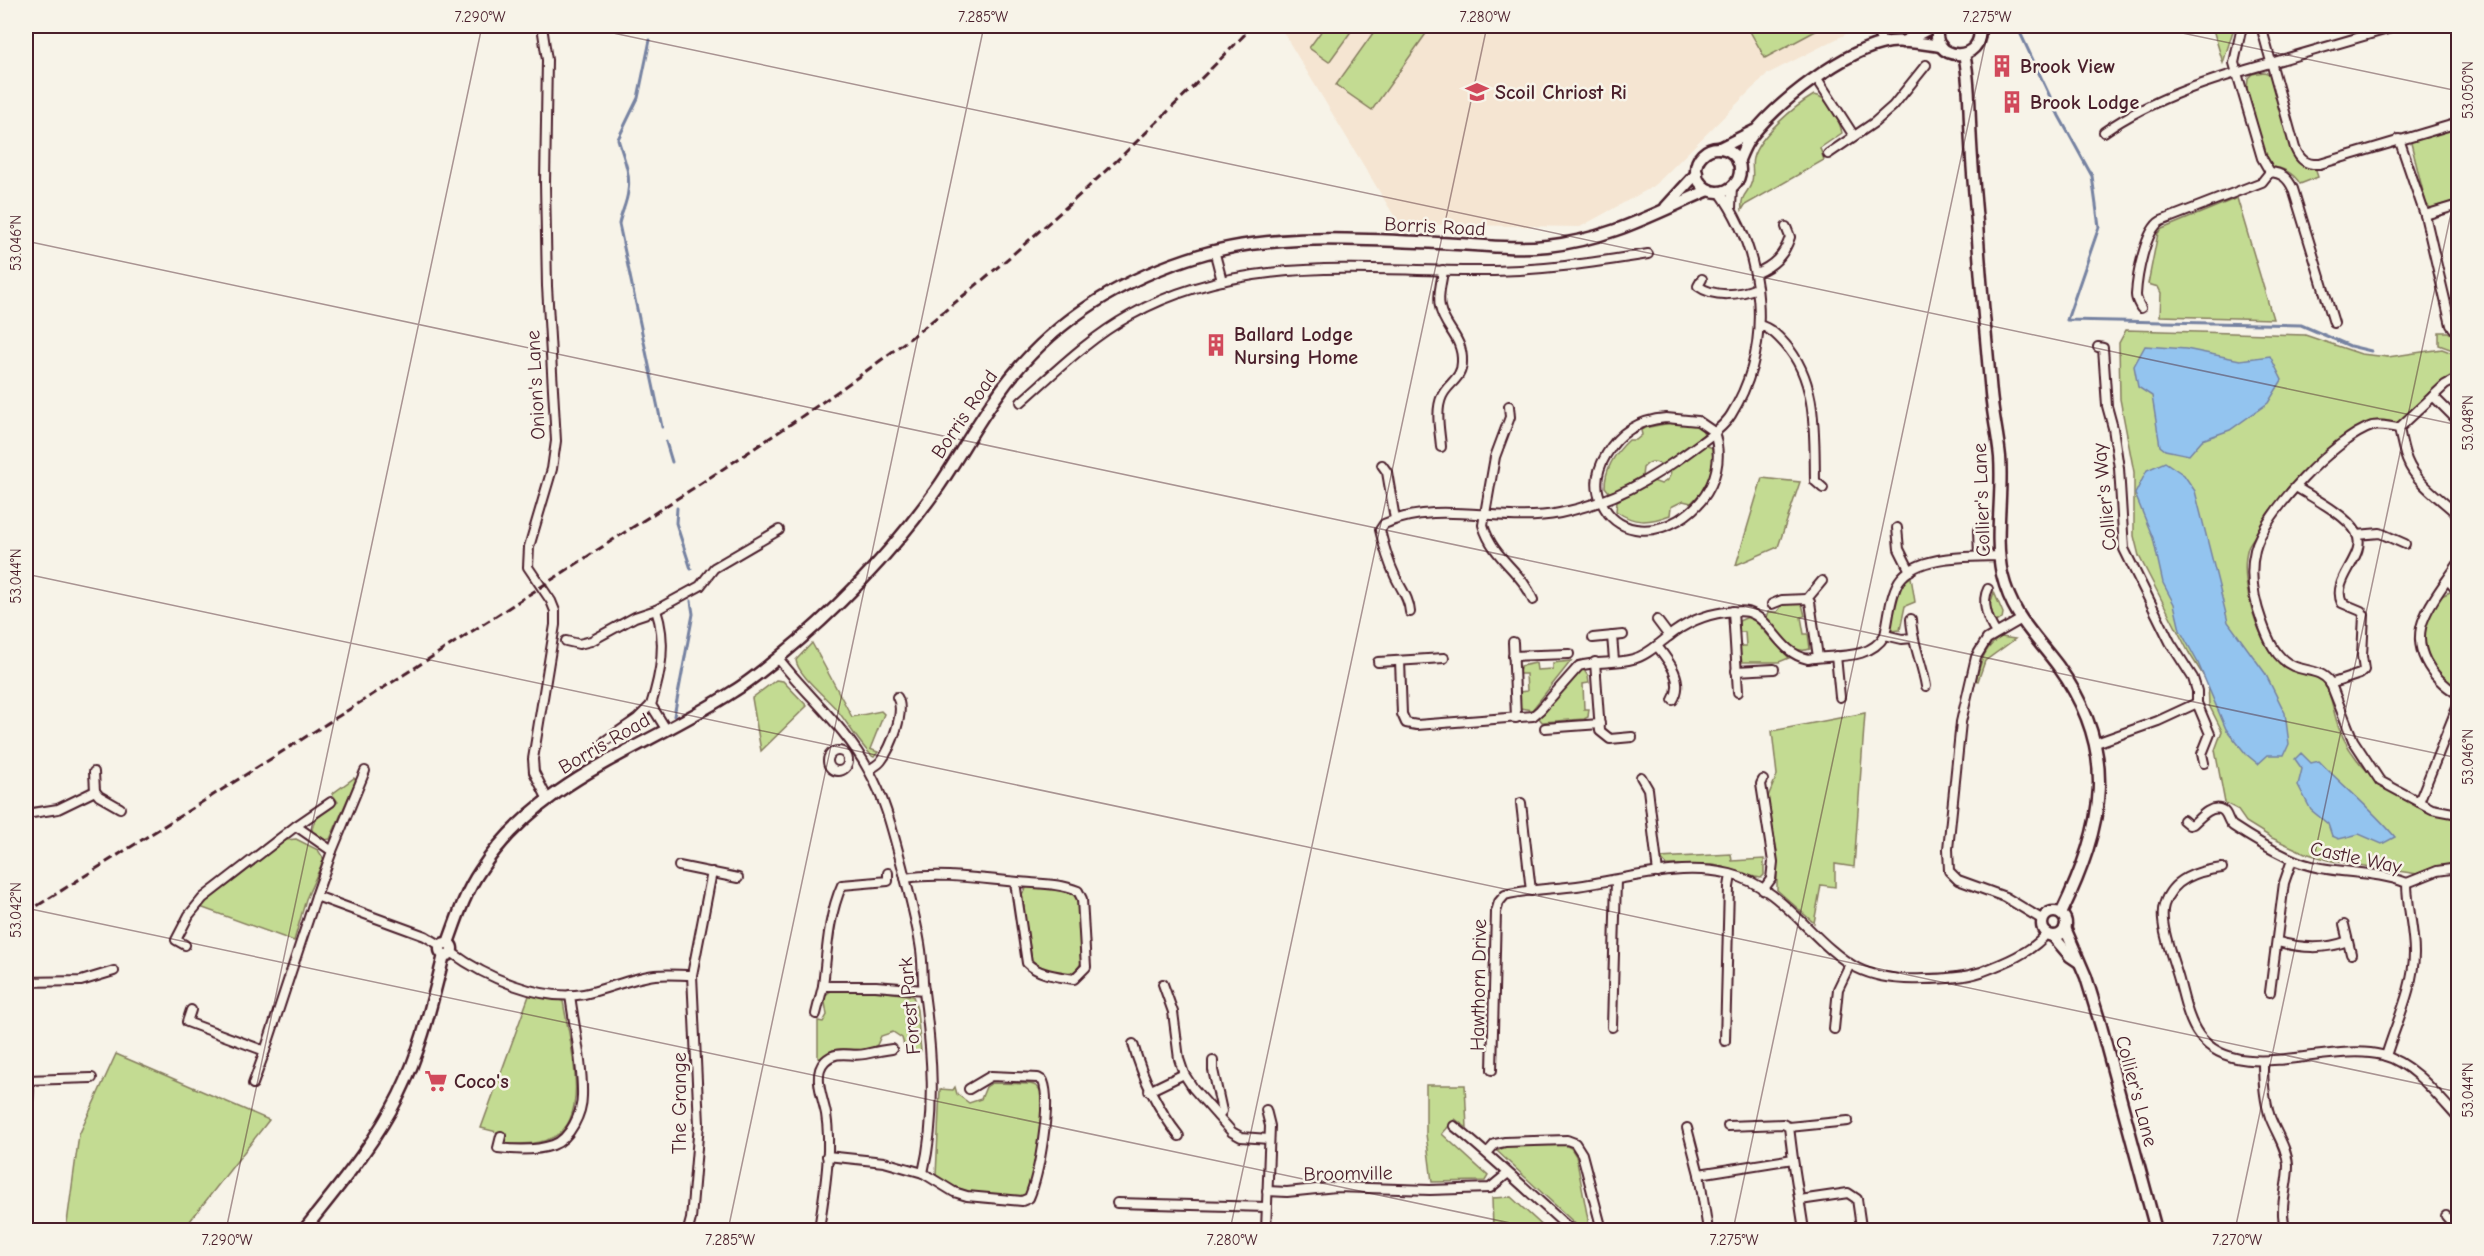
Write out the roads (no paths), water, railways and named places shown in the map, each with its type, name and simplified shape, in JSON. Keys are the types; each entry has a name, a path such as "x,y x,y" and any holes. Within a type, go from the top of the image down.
{"street":[{"name":"Onion's Lane","path":"542,26 547,60 545,183 547,286 556,441 552,469 537,516 528,567 555,611 555,625 543,685 533,759 534,772 547,798"},
{"path":"1874,26 1883,44"},
{"path":"1902,42 1936,26 1936,34 1941,46 1949,53 1964,54 1977,44 1979,26"},
{"path":"2242,26 2234,63 2236,72 2262,158 2270,172 2282,175 2293,189 2336,323 2324,327"},
{"path":"2261,26 2295,148 2303,161 2313,165 2320,164 2458,123"},
{"path":"2104,132 2123,118 2236,72 2398,26"},
{"path":"1738,162 1747,142 1757,129 1786,102 1816,78 1853,56 1883,44 1902,42 1941,46"},
{"name":"Collier's Lane","path":"1964,54 1969,90 1976,216 1991,395 2000,457 1999,556 2006,586 2020,620 2069,682 2091,726 2096,743 2100,787 2095,820 2083,865 2061,914"},
{"path":"1828,154 1893,106 1926,66"},
{"path":"1816,78 1854,136"},
{"path":"1410,612 1409,602 1385,551 1380,531 1384,524 1395,519 1446,512 1531,517 1601,502 1616,497 1654,476 1714,432 1730,416 1750,376 1759,326 1756,273 1748,244 1731,208 1714,190 1701,183 1697,166 1703,154 1757,129"},
{"path":"2399,139 2425,215 2451,325 2458,333"},
{"path":"1720,148 1731,152 1738,162 1740,172 1732,186 1731,208"},
{"name":"Borris Road","path":"1665,210 1697,172"},
{"path":"2141,308 2136,297 2147,239 2154,227 2161,221 2262,182 2270,172"},
{"path":"1714,190 1732,186"},
{"name":"Borris Road","path":"304,1230 373,1141 399,1095 425,1028 446,949 466,896 479,872 519,822 547,798 580,776 736,690 778,658 832,610 907,527 937,489 1008,380 1049,337 1100,298 1147,272 1214,250 1276,241 1328,240 1512,248 1545,247 1603,236 1714,190"},
{"path":"2425,215 2458,205"},
{"path":"1756,273 1768,268 1781,256 1790,237 1786,227"},
{"path":"1214,250 1222,282"},
{"path":"1021,402 1091,339 1111,327 1158,302 1222,282 1268,272 1314,268 1443,270 1555,268 1648,254"},
{"path":"1441,447 1439,403 1442,394 1461,373 1462,364 1462,348 1440,310 1438,295 1443,270"},
{"path":"1702,279 1698,286 1711,292 1732,294 1757,288"},
{"path":"1759,326 1773,331 1802,368 1811,401 1815,481 1823,488"},
{"name":"Collier's Way","path":"2098,347 2103,348 2106,397 2117,448 2124,549 2170,642 2193,678 2197,691 2197,703 2210,734 2202,754 2204,764"},
{"path":"2399,428 2433,396 2458,378"},
{"path":"2433,396 2458,421"},
{"path":"1509,406 1510,417 1495,457 1483,515 1486,535 1497,555 1529,591 1533,600"},
{"path":"1682,418 1698,421 1714,432 1719,455 1713,484 1700,504 1679,519 1652,529 1634,529 1607,514 1597,487 1602,462 1617,440 1631,428 1656,419 1682,418"},
{"path":"2399,428 2381,425 2369,427 2348,440 2313,468 2296,487 2258,540 2252,565 2254,591 2262,622 2278,654 2293,666 2325,676 2353,740 2380,781 2432,809 2458,814"},
{"path":"2399,428 2407,460 2412,469 2419,479 2458,515"},
{"path":"1382,465 1387,472 1395,519"},
{"path":"2296,487 2331,510 2351,526 2357,535 2357,550 2341,584 2338,596 2342,603 2361,611 2364,615 2362,656 2364,670 2360,674 2330,684"},
{"path":"1897,528 1899,549 1910,571"},
{"path":"566,641 579,644 591,641 635,617 656,610 700,586 714,568 779,530"},
{"path":"1978,530 1979,556"},
{"path":"2357,535 2380,533 2405,544"},
{"path":"1400,661 1402,714 1406,723 1417,725 1533,716 1579,666 1595,662 1632,659 1657,646 1704,615 1743,611 1759,618 1784,648 1794,655 1808,659 1865,652 1882,640 1885,635 1896,587 1900,579 1910,571 1942,560 1999,556"},
{"path":"2458,564 2424,618 2421,638 2423,657 2432,674 2458,694"},
{"path":"2448,580 2458,592"},
{"path":"1772,604 1782,600 1807,599 1822,581"},
{"path":"1988,589 1985,594 1985,607 1996,633"},
{"path":"1807,599 1810,602 1816,632 1818,657"},
{"path":"605,741 637,719 651,705 660,676 662,657 661,624 656,610"},
{"path":"1733,612 1738,692"},
{"path":"1911,619 1913,638 1926,686"},
{"path":"1657,620 1669,636"},
{"path":"2020,620 1987,639 1976,657 1961,722 1948,849 1949,871 1958,880 2005,897 2043,920"},
{"path":"1593,638 1623,635"},
{"path":"1885,635 1902,639 1913,638"},
{"path":"1612,636 1614,660"},
{"path":"1513,642 1516,718"},
{"path":"1657,646 1677,678 1678,687 1672,700"},
{"path":"1513,656 1569,654"},
{"path":"1836,656 1840,697"},
{"name":"Forest Park","path":"778,658 828,712 856,750 869,770 889,815 921,951 930,1034 929,1137 923,1173"},
{"path":"1378,662 1444,658"},
{"path":"1595,662 1600,731 1606,738 1632,737"},
{"path":"1736,671 1774,669"},
{"path":"869,770 881,762 901,715 901,703 897,697"},
{"path":"2096,743 2158,721 2197,703"},
{"path":"651,705 666,729"},
{"path":"2419,802 2458,705"},
{"path":"1545,728 1600,724"},
{"path":"846,757 856,750"},
{"path":"253,1084 332,851 365,771"},
{"path":"94,772 95,791 99,796 120,808"},
{"path":"1641,777 1648,789 1658,873"},
{"path":"1763,780 1761,784 1773,862 1771,879 1763,890"},
{"path":"26,814 57,809 95,791"},
{"path":"185,945 176,940 189,915 203,898 331,802"},
{"path":"1521,802 1531,891"},
{"name":"Castle Way","path":"2183,820 2189,825 2193,824 2209,810 2219,809 2225,812 2230,824 2292,860 2350,873 2394,878 2407,883 2414,954 2409,981 2386,1056"},
{"path":"296,826 332,851"},
{"path":"2270,992 2284,883 2292,860"},
{"path":"679,866 738,878"},
{"path":"2222,868 2195,874 2176,885 2164,906 2163,920 2184,998 2199,1036 2212,1048 2232,1057 2263,1062 2350,1052 2386,1056 2417,1075 2458,1118"},
{"path":"2407,883 2437,871 2458,868"},
{"name":"Hawthorn Drive","path":"1492,1070 1497,906 1505,895 1658,873 1702,871 1731,874 1781,901 1850,964 1876,975 1895,979 1962,977 2021,954 2050,934"},
{"name":"The Grange","path":"688,1230 691,1220 699,1124 692,975 712,872"},
{"path":"816,1014 823,986 836,897 842,885 888,881 888,873"},
{"path":"1725,1041 1731,874"},
{"path":"905,878 921,875 960,876 1059,885 1078,891 1082,899 1086,966 1074,979 1034,970 1027,963 1015,882"},
{"path":"1612,1027 1616,880"},
{"path":"316,896 425,936 501,980 529,989 570,995 583,994 655,975 692,975"},
{"path":"2050,912 2061,914 2066,919 2066,928 2060,934 2050,934 2042,926 2043,920 2050,912"},
{"path":"2344,924 2351,954"},
{"name":"Collier's Lane","path":"2066,928 2101,1026 2156,1230"},
{"name":"Collier's Lane","path":"2050,934 2070,956 2079,962"},
{"path":"2278,942 2330,948 2348,941"},
{"path":"1834,1029 1838,989 1850,964"},
{"path":"26,982 81,981 114,971"},
{"path":"1163,984 1173,1012 1175,1037 1185,1074 1198,1094 1232,1132 1241,1137 1269,1139"},
{"path":"823,986 876,986 924,990"},
{"path":"501,1136 498,1148 518,1150 554,1145 570,1131 582,1097 570,995"},
{"path":"191,1010 187,1022 265,1051"},
{"path":"1134,1044 1149,1091 1165,1119 1179,1136"},
{"path":"819,1230 827,1156 826,1116 818,1078 821,1066 827,1059 838,1054 863,1055 892,1048"},
{"path":"1213,1061 1221,1111 1218,1116"},
{"path":"2263,1062 2264,1095 2271,1118 2286,1151 2288,1165 2282,1210 2286,1230"},
{"path":"1149,1091 1185,1074"},
{"path":"827,1156 884,1162 923,1173 954,1192 967,1196 1022,1201 1029,1198 1044,1136 1043,1081 1038,1078 992,1076 969,1089"},
{"path":"26,1125 29,1090 26,1078 92,1078"},
{"path":"1266,1110 1270,1126 1266,1230"},
{"path":"1728,1126 1783,1124 1789,1127 1848,1121"},
{"path":"1454,1126 1571,1230"},
{"path":"1789,1127 1804,1230"},
{"path":"1687,1128 1699,1174 1708,1230"},
{"path":"1487,1153 1495,1144 1505,1142 1567,1140 1575,1143 1582,1154 1602,1230"},
{"path":"1699,1174 1793,1160"},
{"name":"Broomville","path":"1268,1191 1336,1186 1430,1190 1490,1188 1507,1174"},
{"path":"1800,1200 1848,1193 1857,1199 1861,1227 1858,1230"},
{"path":"1117,1203 1267,1207"},
{"path":"2446,1216 2458,1230"}],"water":[{"path":"2145,346 2186,349 2240,360 2270,356 2282,380 2268,403 2230,430 2202,440 2189,455 2165,450 2160,446 2152,396 2138,387 2134,366"},
{"path":"2165,462 2184,475 2195,491 2228,622 2265,673 2285,713 2289,744 2284,755 2268,755 2258,764 2246,754 2226,729 2198,663 2180,630 2174,604 2163,583 2153,538 2135,494 2147,470"},
{"path":"2301,753 2311,763 2319,761 2395,837 2382,844 2359,834 2339,839 2332,836 2328,824 2311,810 2298,785 2302,769 2295,759"}],"waterway":[{"path":"2017,26 2059,116 2092,176 2099,227 2067,320 2301,325 2350,346 2371,351"},
{"path":"650,40 638,98 618,139 629,184 619,224 662,427"},
{"path":"666,442 672,462"},
{"path":"677,508 676,523 691,569"},
{"path":"674,716 693,614 691,601"}],"railway":[{"path":"26,913 528,595 756,447 872,367 955,303 1087,188 1253,26"}],"place":[{"name":"Brook View","path":"2002,66"},
{"name":"Scoil Chriost Ri","path":"1477,92"},
{"name":"Brook Lodge","path":"2012,102"},
{"name":"Ballard Lodge Nursing Home","path":"1216,345"},
{"name":"Coco's","path":"436,1081"}]}
